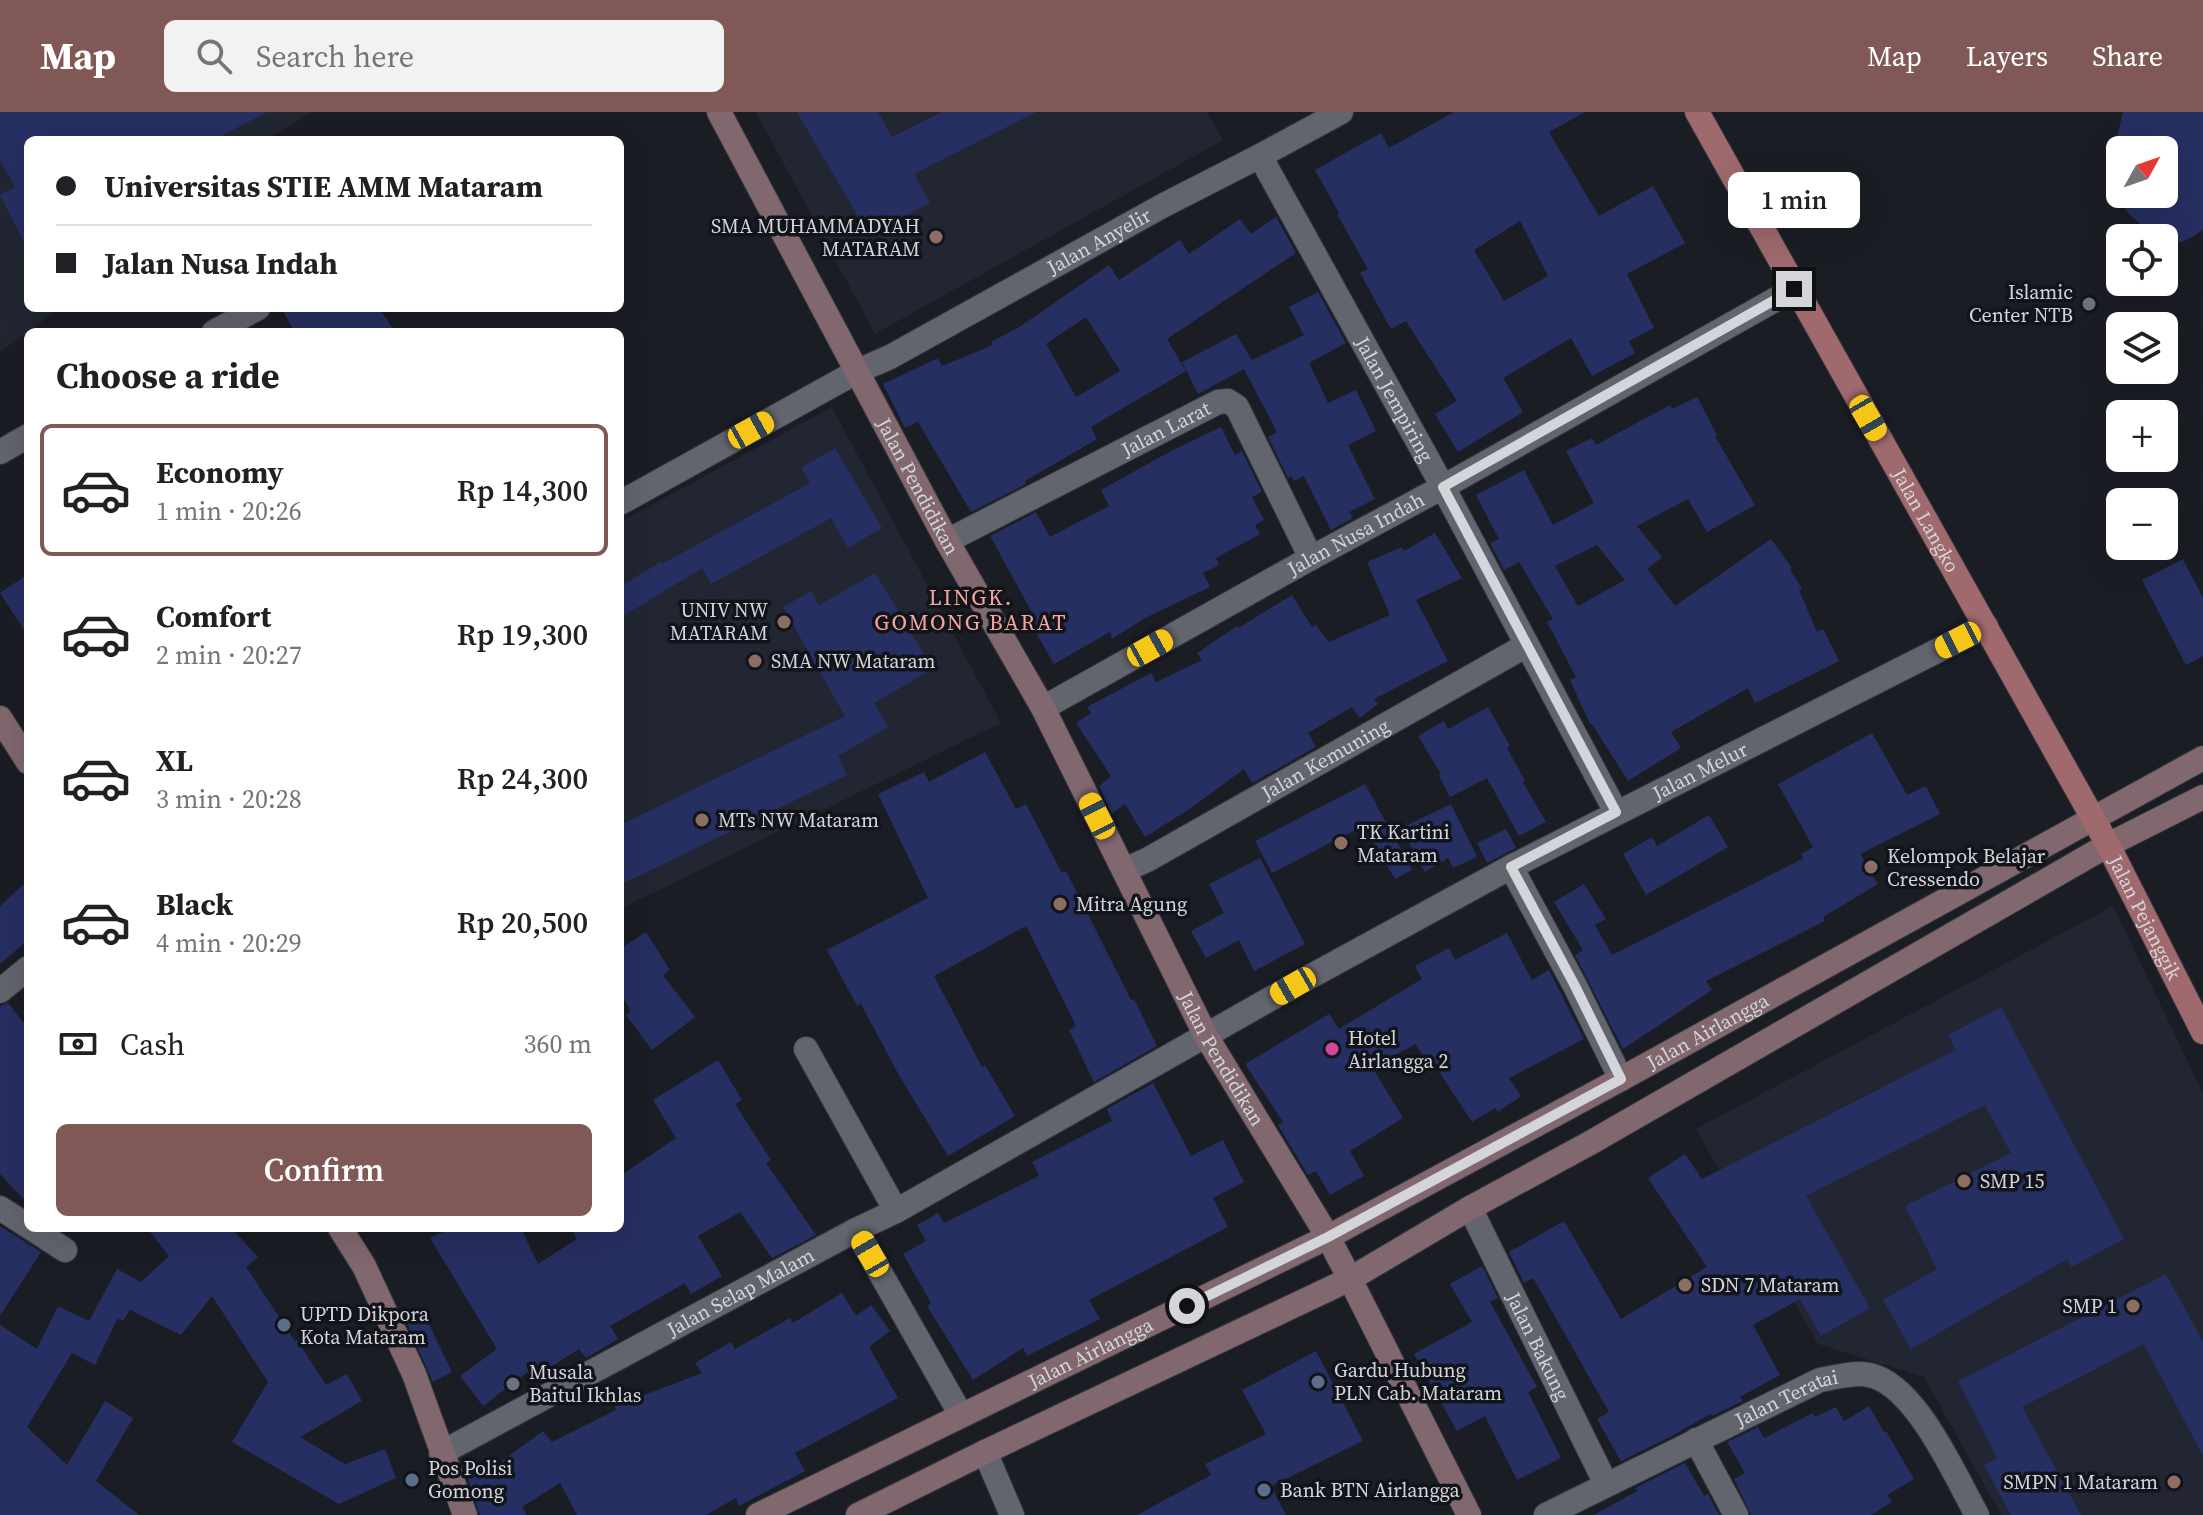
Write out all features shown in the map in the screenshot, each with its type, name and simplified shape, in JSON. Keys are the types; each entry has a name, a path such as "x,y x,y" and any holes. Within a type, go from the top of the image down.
{"main road":[{"name":"Jalan Pendidikan","path":"719,112 947,541 1043,708 1206,1036 1328,1237 1469,1515"},
{"name":"Jalan Langko","path":"1697,112 2108,845"},
{"path":"0,718 24,756"},
{"name":"Jalan Airlangga","path":"758,1515 1328,1237 2203,758"},
{"name":"Jalan Airlangga","path":"858,1515 1350,1279 2108,845 2203,797"},
{"name":"Jalan Pejanggik","path":"2108,845 2203,1032"},
{"path":"343,1232 364,1266 414,1374 465,1515"}],"street":[{"name":"Jalan Anyelir","path":"624,501 1164,205 1341,112"},
{"name":"Jalan Jempiring","path":"1260,156 1443,487 1616,812"},
{"name":"Jalan Nusa Indah","path":"1043,708 1794,289"},
{"path":"221,328 251,312"},
{"name":"Jalan Larat","path":"947,541 1218,402 1228,401 1237,407 1311,558"},
{"path":"0,452 24,438"},
{"name":"Jalan Melur","path":"1206,1036 1511,867 1986,626"},
{"name":"Jalan Kemuning","path":"1124,870 1147,860 1527,645"},
{"path":"1511,867 1621,1079"},
{"path":"0,991 24,971"},
{"name":"Jalan Selap Malam","path":"441,1453 896,1211 1206,1036"},
{"path":"806,1049 896,1211"},
{"path":"0,1208 24,1223"},
{"name":"Jalan Bakung","path":"1470,1208 1606,1484"},
{"path":"856,1230 961,1415"},
{"path":"38,1232 65,1250"},
{"name":"Jalan Teratai","path":"1546,1515 1820,1380 1849,1374 1874,1376 1900,1391 1920,1413 1977,1515"},
{"path":"1696,1440 1736,1515"},
{"path":"985,1452 1012,1515"}],"shaded area":[{"path":"0,112 313,112 272,136 24,136 24,312 55,312 33,328 24,328 24,334 0,352"},
{"name":"SMA MUHAMMADYAH MATARAM","path":"756,112 1206,112 1223,140 875,334"},
{"name":"UNIV NW MATARAM","path":"832,407 1001,723 624,907 624,520"},
{"name":"SMP 15","path":"2113,906 2203,1093 2203,1515 2001,1515 1924,1377 1818,1344 1696,1129"}],"building":[{"path":"0,112 267,112 222,136 24,136 24,242 0,195 15,187 0,160"},
{"path":"797,112 878,112 892,137 942,112 1036,112 914,174 930,202 870,237"},
{"path":"1454,112 1585,112 1549,132 1599,216 1653,186 1685,243 1627,274 1654,328 1629,341 1635,353 1592,376 1571,338 1503,378 1523,412 1458,452 1435,414 1457,401 1406,321 1391,329 1360,273 1368,269 1315,170 1381,133 1389,148","holes":["1520,221 1548,276 1504,301 1474,250"]},
{"path":"2123,112 2203,112 2203,229 2178,243 2178,224 2140,224 2125,208 2178,208 2178,136 2117,136"},
{"path":"1276,217 1296,253 1167,339 1186,371 1091,427 1097,439 1025,481 1026,484 971,512 918,422 905,428 883,384 938,358 942,366 993,345 991,342 1021,326 1109,265 1119,280 1180,240 1189,254 1240,219 1251,234","holes":["1086,317 1120,371 1076,397 1046,344"]},
{"path":"1318,292 1346,343 1309,363 1328,403 1356,390 1376,431 1348,445 1375,499 1349,512 1353,518 1331,530 1304,476 1294,481 1291,476 1288,478 1268,437 1277,432 1244,369 1198,394 1182,362 1236,334 1252,360 1304,335 1289,307"},
{"path":"283,312 382,312 392,328 293,328"},
{"path":"1697,397 1715,436 1755,505 1707,532 1688,499 1637,526 1662,557 1647,569 1675,606 1771,539 1802,588 1799,590 1817,632 1823,629 1839,661 1755,703 1748,688 1671,732 1681,748 1628,781 1590,724 1570,680 1576,677 1547,622 1553,619 1519,562 1504,570 1490,543 1499,539 1476,495 1524,470 1553,525 1594,503 1566,451 1592,438 1596,445 1670,405 1672,409","holes":["1597,545 1625,580 1578,606 1555,566"]},
{"path":"1221,427 1235,455 1242,451 1262,492 1252,497 1264,520 1255,525 1260,534 1216,558 1219,565 1203,573 1210,587 1145,618 1112,639 1110,632 1054,664 1028,619 1034,616 990,536 1036,512 1050,537 1109,506 1101,490"},
{"path":"835,448 882,528 848,548 831,518 711,584 702,568 624,616 624,584 660,562 662,564 810,483 801,468"},
{"path":"1435,533 1462,578 1416,600 1448,661 1374,699 1378,704 1360,718 1352,707 1308,733 1316,747 1252,783 1244,769 1145,837 1125,804 1112,814 1099,786 1111,776 1076,723 1091,713 1087,707 1151,673 1156,682 1202,660 1197,653 1292,595 1312,627 1316,625 1329,642 1390,615 1367,562 1402,547 1404,551"},
{"path":"2183,559 2203,598 2203,656 2186,665 2142,580"},
{"path":"875,573 933,669 874,703 888,727 838,756 847,775 624,883 624,823 845,716 783,607 811,591 819,605"},
{"path":"24,577 24,630 0,593"},
{"path":"1488,707 1510,746 1507,748 1523,782 1546,822 1519,836 1487,778 1450,797 1439,776 1441,774 1418,736 1444,721 1448,729"},
{"path":"1872,733 1907,795 1926,786 1940,814 1860,854 1878,884 1823,917 1825,921 1706,981 1712,990 1623,1049 1575,955 1583,950 1554,902 1584,884 1606,919 1595,925 1612,955 1804,858 1801,854 1813,847 1778,784"},
{"path":"985,752 1016,809 1026,804 1062,873 1066,871 1157,1046 1094,1082 1069,1030 1076,1026 1026,926 934,976 982,1067 985,1065 1015,1116 948,1156 900,1077 861,1004 857,1006 827,950 928,898 878,794 924,772 929,782"},
{"path":"1365,784 1412,870 1395,879 1363,826 1272,873 1255,841"},
{"path":"1451,804 1477,857 1453,868 1448,858 1425,872 1401,828"},
{"path":"1709,815 1728,847 1646,895 1623,854 1652,837 1657,846"},
{"path":"1506,829 1516,848 1487,863 1477,843"},
{"path":"1260,858 1305,944 1254,971 1239,940 1206,958 1191,931 1224,913 1209,884"},
{"path":"24,884 24,943 0,964 0,906"},
{"path":"646,932 670,970 663,975 695,1017 652,1050 626,1015 631,1011 624,1000 624,946"},
{"path":"1507,933 1532,980 1549,970 1584,1039 1509,1078 1521,1096 1498,1112 1495,1108 1472,1122 1430,1058 1426,1061 1416,1044 1372,1067 1403,1118 1350,1151 1364,1176 1330,1195 1316,1171 1308,1175 1278,1125 1283,1122 1245,1064 1329,1014 1339,1029 1422,979 1415,966 1449,948 1455,960"},
{"path":"8,1003 24,1023 24,1200 0,1174 0,1006"},
{"path":"2001,1007 2124,1239 2071,1267 2067,1259 1911,1349 1883,1300 1937,1269 1905,1206 2011,1153 1985,1105 1806,1196 1870,1308 1821,1336 1800,1299 1753,1325 1780,1375 1740,1397 1743,1401 1712,1416 1710,1414 1621,1461 1597,1419 1609,1412 1533,1278 1524,1283 1509,1252 1564,1221 1621,1319 1707,1267 1648,1178 1685,1154 1702,1179 1956,1050 1948,1035"},
{"path":"718,1060 742,1100 735,1104 771,1160 766,1163 816,1235 772,1258 740,1212 698,1236 722,1276 691,1294 685,1283 610,1326 618,1339 586,1358 579,1349 538,1375 533,1368 483,1406 460,1376 497,1349 430,1238 443,1232 523,1232 538,1264 577,1239 573,1232 624,1232 624,1173 676,1138 653,1100"},
{"path":"1153,1083 1191,1156 1223,1140 1244,1182 1213,1198 1228,1227 1089,1300 1100,1319 1027,1356 1023,1348 973,1380 927,1306 931,1303 903,1254 926,1241 917,1225 938,1213 944,1223 1039,1176 1032,1162 1112,1121 1107,1109"},
{"path":"0,1226 41,1252 0,1316"},
{"path":"150,1232 235,1232 258,1257 246,1267 326,1385 347,1374 362,1401 300,1437 345,1464 385,1449 396,1478 339,1504 232,1442 268,1382 212,1296 181,1335 130,1310 123,1321 118,1318 95,1365 72,1353 27,1427 67,1465 105,1401 133,1418 96,1481 139,1515 0,1515 0,1325 37,1349 58,1306 89,1321 117,1269 141,1282 169,1256"},
{"path":"1482,1266 1498,1298 1490,1302 1537,1387 1528,1392 1561,1458 1517,1480 1485,1416 1457,1431 1414,1354 1472,1322 1450,1284"},
{"path":"2166,1274 2203,1342 2203,1456 2144,1344 2022,1407 2081,1515 2011,1515 1984,1465 1997,1458 1958,1381"},
{"path":"842,1293 856,1316 871,1305 890,1331 869,1347 898,1398 795,1453 805,1471 739,1506 736,1498 706,1515 577,1515 560,1483 522,1507 527,1515 480,1515 466,1474 496,1458 499,1463 543,1431 552,1442 616,1410 615,1406 702,1373 695,1363 731,1342 735,1349 790,1318 793,1323"},
{"path":"421,1308 452,1372 433,1382 404,1316"},
{"path":"1316,1351 1363,1441 1271,1486 1286,1515 1137,1515 1211,1475 1205,1464 1266,1434 1242,1390"},
{"path":"1869,1406 1914,1479 1887,1495 1892,1502 1871,1515 1751,1515 1734,1479 1745,1473 1727,1442 1758,1427 1764,1438 1813,1413 1815,1417 1836,1407 1844,1421"},
{"path":"1685,1463 1719,1515 1594,1515 1637,1491 1635,1488"}],"place":[{"name":"SMA MUHAMMADYAH MATARAM","path":"936,237"},
{"name":"Islamic Center NTB","path":"2089,304"},
{"name":"UNIV NW MATARAM","path":"784,622"},
{"name":"SMA NW Mataram","path":"755,661"},
{"name":"MTs NW Mataram","path":"702,820"},
{"name":"TK Kartini Mataram","path":"1341,843"},
{"name":"Kelompok Belajar Cressendo","path":"1871,867"},
{"name":"Mitra Agung","path":"1060,904"},
{"name":"Hotel Airlangga 2","path":"1332,1049"},
{"name":"SMP 15","path":"1964,1181"},
{"name":"SDN 7 Mataram","path":"1685,1285"},
{"name":"SMP 1","path":"2133,1306"},
{"name":"UPTD Dikpora Kota Mataram","path":"284,1325"},
{"name":"Gardu Hubung PLN Cab. Mataram","path":"1318,1382"},
{"name":"Musala Baitul Ikhlas","path":"513,1384"},
{"name":"Pos Polisi Gomong","path":"412,1480"},
{"name":"SMPN 1 Mataram","path":"2174,1482"},
{"name":"Bank BTN Airlangga","path":"1264,1490"}],"district":[{"name":"LINGK. GOMONG BARAT","path":"971,610"}],"route":[{"path":"1187,1306 1328,1237 1621,1079 1511,867 1616,812 1443,487 1794,289"}]}
